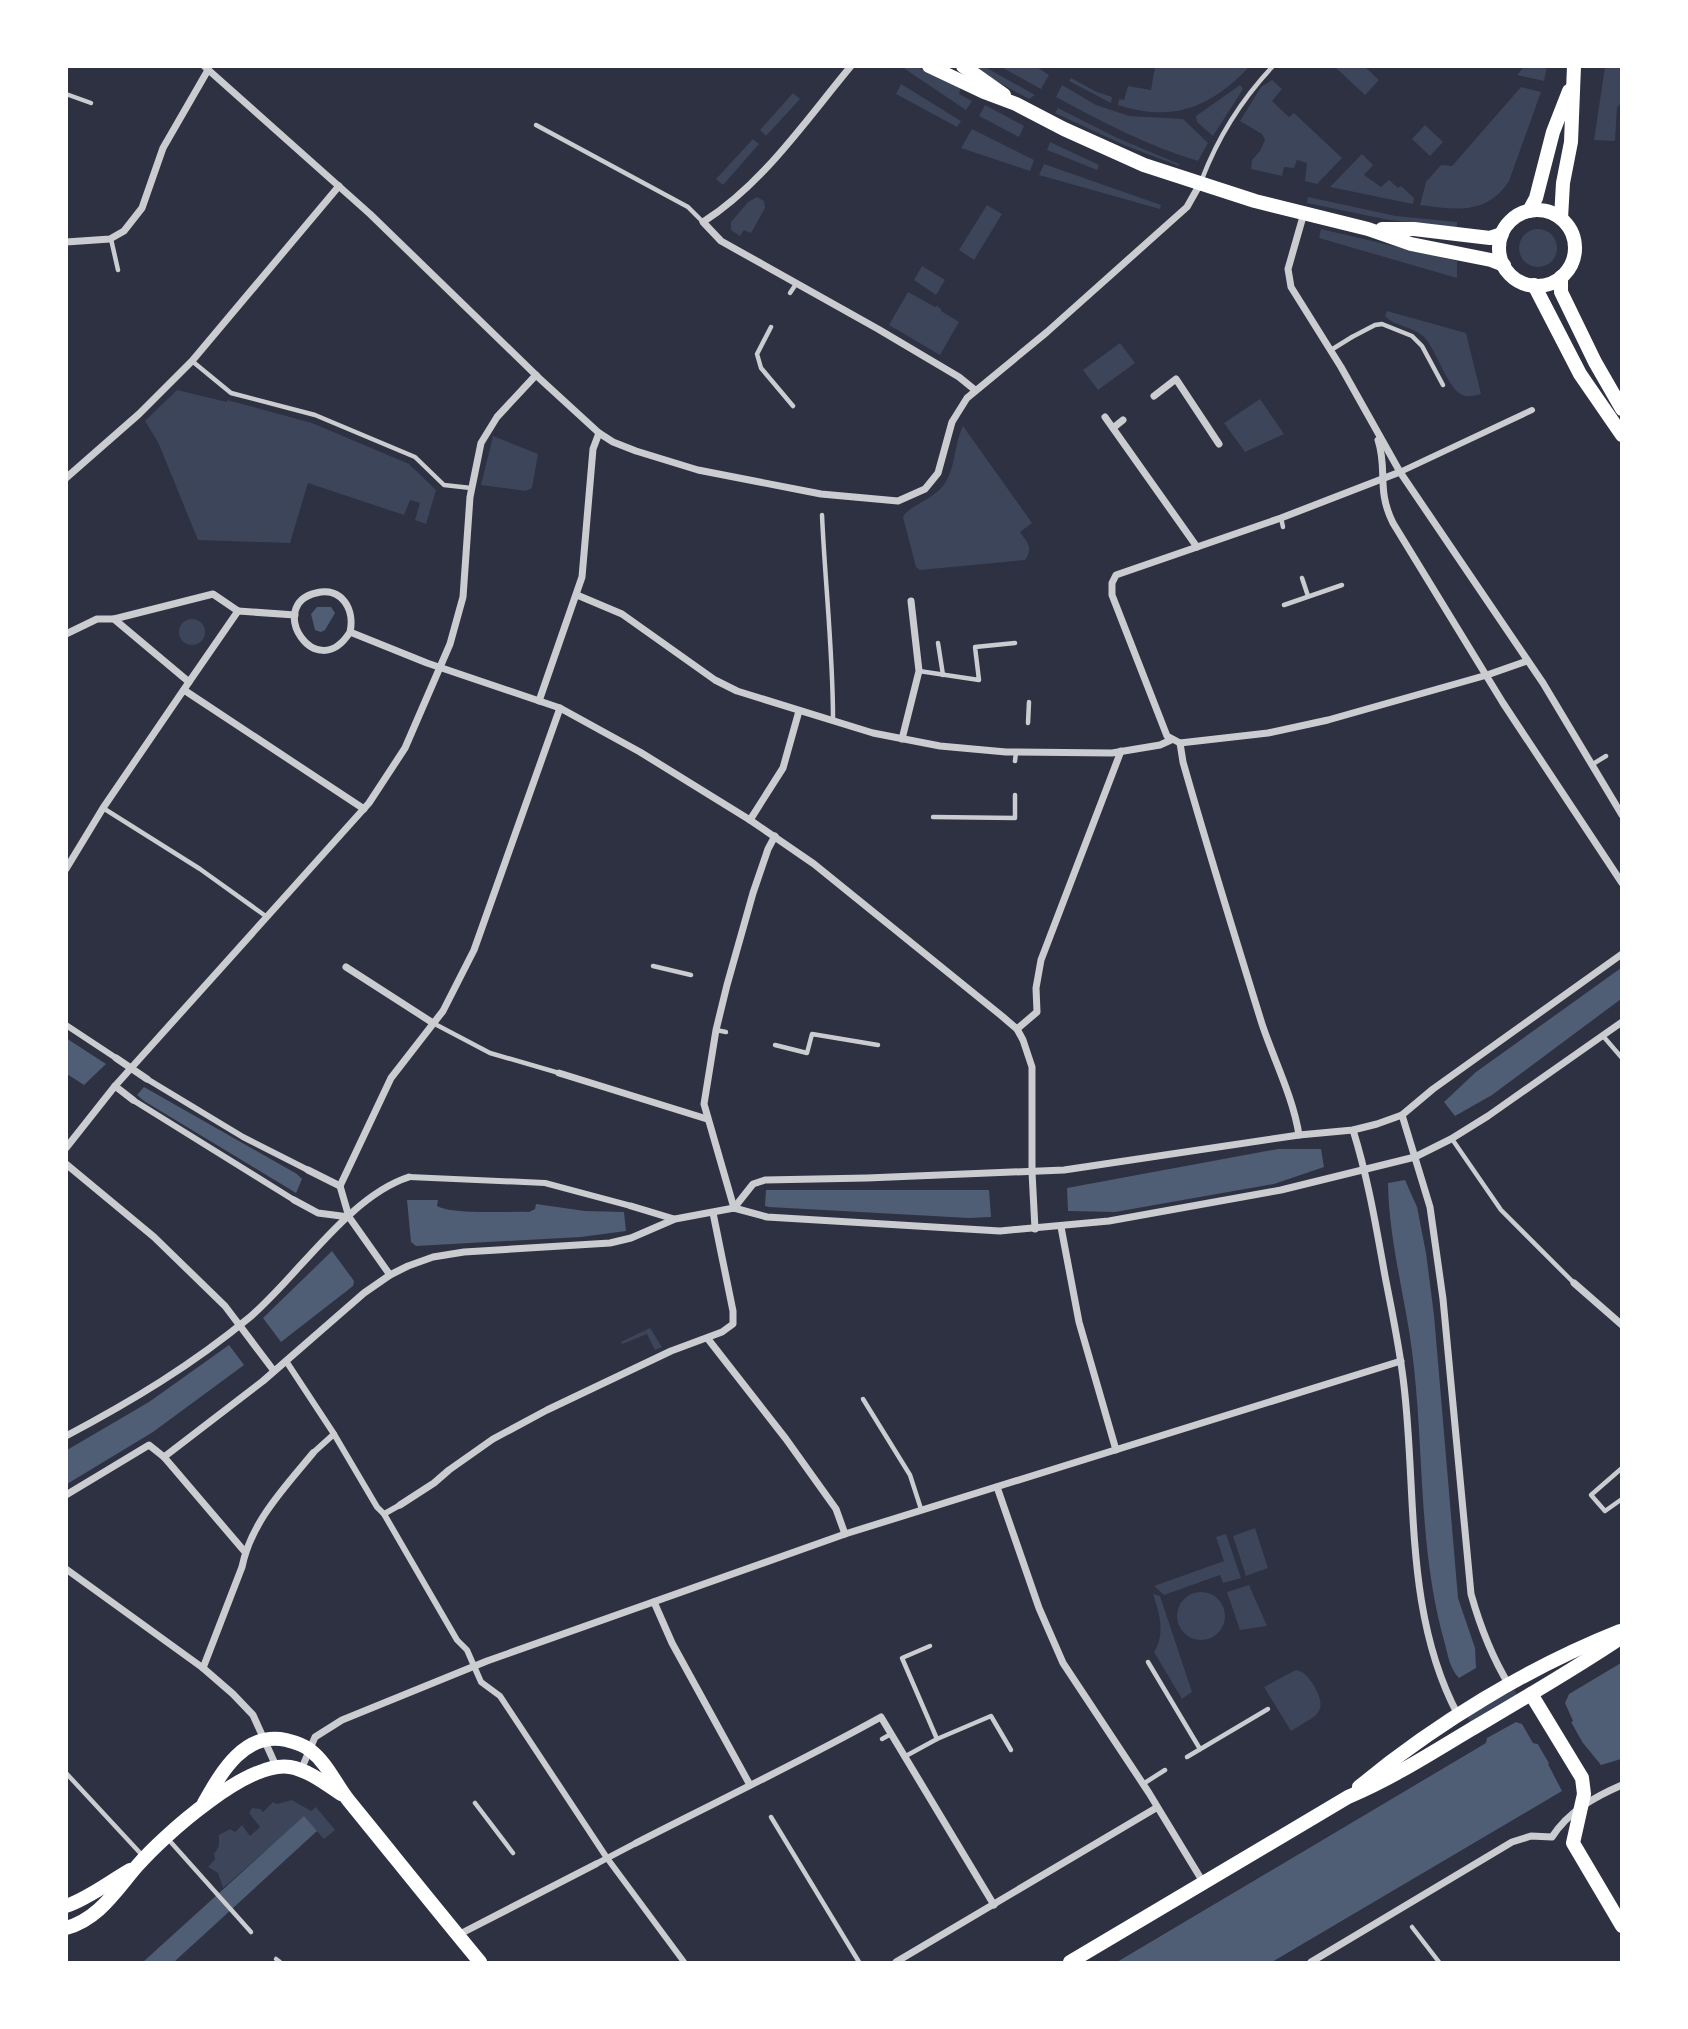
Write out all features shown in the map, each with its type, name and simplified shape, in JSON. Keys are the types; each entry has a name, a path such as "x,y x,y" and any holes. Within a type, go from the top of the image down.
{"main road":[{"path":"929,66 1144,165 1200,184 1368,229 1411,244 1504,265"},
{"path":"963,66 1016,104"},
{"path":"1529,211 1536,198 1552,132 1574,73"},
{"path":"1561,218 1563,183 1571,142 1574,73"},
{"path":"1529,211 1546,211 1561,218 1572,233 1575,250 1572,262 1561,277 1548,284 1534,285 1516,279 1504,265 1499,250 1502,234 1512,219 1529,211"},
{"path":"1368,229 1414,229 1490,238 1502,234"},
{"path":"1561,277 1561,292 1595,362 1622,409"},
{"path":"1534,285 1580,374 1622,435"},
{"path":"1348,1797 1373,1776 1459,1716 1565,1654 1622,1630"},
{"path":"1070,1962 1348,1797 1377,1785 1622,1637"},
{"path":"1531,1694 1584,1786 1573,1843 1622,1926"},
{"path":"204,1803 220,1774 241,1752 265,1740 284,1740 310,1750 325,1765 345,1797 480,1962"},
{"path":"66,1928 76,1926 100,1909 141,1862 204,1803 250,1774 276,1766 300,1770 345,1797"},
{"path":"66,1906 141,1862"}],"street":[{"path":"852,66 766,168 726,208 703,222 721,241 878,329 959,377 975,390"},
{"path":"66,242 110,239 124,231 142,208 163,148 206,68 339,186 536,375 599,433 613,442 698,470 821,494 898,501 916,494 934,480 942,465 952,422 960,407 975,390 1046,333 1187,207 1200,184"},
{"path":"66,478 139,414 192,361 339,186"},
{"path":"1304,213 1288,269 1291,287 1331,350 1400,472 1527,661 1622,815"},
{"path":"66,1147 115,1086 364,809 385,781 405,748 450,644 463,597 471,488 481,443 488,431 536,375"},
{"path":"1154,396 1176,379 1219,444"},
{"path":"1527,661 1328,720 1268,733 1180,743 1171,740 1161,724 1112,595 1112,583 1116,575 1280,518 1400,472 1532,410"},
{"path":"1105,417 1197,547"},
{"path":"1113,428 1123,420"},
{"path":"1376,432 1380,447 1385,508 1393,523 1487,675 1622,883"},
{"path":"539,701 577,595 583,567 593,449 599,433"},
{"path":"324,591 336,594 345,601 353,622 344,641 335,648 324,650 303,642 296,632 295,615 303,600 313,593 324,591"},
{"path":"66,634 97,619 114,619 213,594 238,611 295,615"},
{"path":"577,595 622,614 737,691 873,733 1016,757 1027,749 1112,753 1160,745 1171,740"},
{"path":"902,739 919,671 911,601"},
{"path":"66,869 103,808 238,611"},
{"path":"114,619 189,682"},
{"path":"350,632 560,709 640,752 775,836 814,864 1017,1029 1026,1046 1032,1067 1035,1229"},
{"path":"184,690 364,809"},
{"path":"390,1275 349,1217 340,1186 391,1078 443,1010 474,950 560,709"},
{"path":"750,820 783,768 799,711"},
{"path":"1180,743 1220,890 1299,1135"},
{"path":"1017,1029 1037,1012 1036,988 1041,960 1121,751"},
{"path":"734,1208 704,1104 716,1030 727,985 753,893 775,836"},
{"path":"734,1208 753,1184 765,1180 1064,1170 1299,1135 1353,1130 1402,1115 1433,1089 1622,954"},
{"path":"346,967 433,1023"},
{"path":"164,1457 274,1371 364,1293 390,1275 433,1257 464,1252 610,1243 631,1238 675,1219 734,1208 767,1217 1000,1231 1061,1227 1268,1193 1415,1157 1488,1116 1622,1021"},
{"path":"66,1025 131,1069 243,1137 340,1186"},
{"path":"559,1073 707,1119"},
{"path":"115,1086 133,1100 294,1200 318,1213 349,1217"},
{"path":"1402,1115 1430,1207 1443,1299 1471,1594 1491,1651 1515,1682"},
{"path":"1353,1130 1366,1169 1405,1387 1416,1562 1422,1604 1437,1661 1459,1716"},
{"path":"66,1164 154,1237 225,1306 274,1371"},
{"path":"66,1436 164,1381 251,1316 349,1217 394,1182 410,1177 545,1183 675,1219"},
{"path":"384,1514 434,1483 494,1439 547,1410 671,1351 708,1339 733,1324 733,1311 713,1213"},
{"path":"1061,1227 1079,1322 1116,1450"},
{"path":"1574,1283 1622,1325"},
{"path":"708,1339 786,1439 836,1509 845,1534"},
{"path":"286,1361 334,1434 377,1507 384,1514 457,1640 467,1650 481,1682 500,1696 607,1858 684,1962"},
{"path":"300,1770 316,1737 342,1720 474,1666 845,1534 1401,1361"},
{"path":"202,1668 256,1528 313,1452 334,1434"},
{"path":"66,1495 149,1445 164,1457 245,1552"},
{"path":"998,1487 1039,1608 1063,1663 1143,1784 1203,1883"},
{"path":"66,1569 202,1668 233,1694 253,1715 276,1766"},
{"path":"654,1602 672,1643 750,1785"},
{"path":"458,1936 750,1785 764,1781 881,1717 994,1905"},
{"path":"1311,1962 1512,1842 1531,1836 1552,1837 1581,1806 1622,1784"},
{"path":"896,1962 1156,1808"}],"lane":[{"path":"1200,184 1212,155 1243,101 1273,66"},
{"path":"67,96 91,103"},
{"path":"536,125 688,207 703,222"},
{"path":"110,239 118,270"},
{"path":"790,293 796,284"},
{"path":"1331,350 1382,324 1412,336 1422,346 1443,385"},
{"path":"771,327 757,354 761,368 793,406"},
{"path":"192,361 230,393 315,415 415,457 444,485 471,488"},
{"path":"822,515 833,664 833,719"},
{"path":"1280,518 1283,527"},
{"path":"1302,578 1308,596"},
{"path":"1284,605 1342,584"},
{"path":"939,643 943,675"},
{"path":"919,671 979,680 975,647 1016,643"},
{"path":"1028,723 1029,702"},
{"path":"1593,764 1606,756"},
{"path":"933,817 1015,818 1015,794"},
{"path":"103,808 200,869 267,917"},
{"path":"653,966 691,975"},
{"path":"717,983 727,985"},
{"path":"433,1023 490,1053 559,1073"},
{"path":"716,1030 726,1032"},
{"path":"775,1045 807,1053 812,1034 878,1045"},
{"path":"1602,1036 1622,1058"},
{"path":"1451,1139 1501,1210 1574,1283"},
{"path":"863,1399 911,1475 922,1510"},
{"path":"1622,1468 1591,1495 1605,1511 1622,1499"},
{"path":"930,1646 902,1658 937,1739"},
{"path":"1148,1662 1200,1749"},
{"path":"1187,1757 1268,1709"},
{"path":"904,1757 990,1716 1011,1750"},
{"path":"882,1740 891,1734"},
{"path":"1143,1784 1165,1770"},
{"path":"66,1773 141,1862"},
{"path":"475,1803 513,1853"},
{"path":"771,1817 859,1962"},
{"path":"168,1838 251,1932"},
{"path":"530,1887 535,1896"},
{"path":"1412,1927 1439,1962"}],"shaded area":[{"path":"1155,66 1249,67 1220,92 1190,108 1156,112 1118,105 1119,99 1124,100 1128,86 1151,90"},
{"path":"902,67 917,67 961,86 959,94 972,101 966,110"},
{"path":"971,67 985,67 1035,95 1029,99"},
{"path":"1001,67 1037,67 1049,75 1041,89"},
{"path":"1335,67 1365,67 1379,80 1365,95"},
{"path":"1524,67 1547,67 1544,81 1517,75"},
{"path":"1605,67 1621,67 1621,103 1617,107 1615,141 1594,140"},
{"path":"1071,78 1112,97 1111,103 1069,81"},
{"path":"1272,80 1282,89 1272,101 1289,117 1294,113 1342,158 1317,184 1305,181 1307,163 1297,160 1294,168 1284,167 1282,176 1251,169 1252,160 1265,140 1262,134 1240,121 1261,87"},
{"path":"901,84 961,121 957,127 896,94"},
{"path":"1062,85 1096,105 1129,116 1183,119 1208,143 1198,161 1143,141 1056,97"},
{"path":"1240,85 1243,89 1213,136 1197,122 1196,116"},
{"path":"1521,87 1541,92 1509,181 1500,192 1491,200 1470,208 1420,205 1426,182 1441,165 1452,166"},
{"path":"793,93 800,99 766,136 760,130"},
{"path":"985,105 1024,126 1019,137 979,116"},
{"path":"1058,108 1179,166 1124,145 1055,113"},
{"path":"1425,125 1443,142 1430,156 1412,139"},
{"path":"972,129 1034,160 1030,171 961,148"},
{"path":"753,139 759,144 723,185 716,179"},
{"path":"1050,142 1099,165 1097,170 1047,150"},
{"path":"1362,154 1373,165 1364,175 1381,187 1389,180 1398,188 1401,186 1414,198 1413,204 1330,187"},
{"path":"1044,164 1161,205 1160,209 1039,175"},
{"path":"757,197 764,201 765,208 751,233 744,230 740,236 731,230 731,222 748,202"},
{"path":"1308,197 1396,216 1457,222 1457,228 1389,220 1307,203"},
{"path":"987,205 1002,214 974,260 959,250"},
{"path":"1321,229 1457,261 1457,278 1319,238"},
{"path":"1538,229 1551,235 1557,248 1551,261 1538,267 1525,261 1519,248 1525,235"},
{"path":"922,266 945,280 936,295 914,280"},
{"path":"908,292 937,306 959,322 940,355 889,325"},
{"path":"1387,311 1466,333 1481,394 1465,396 1459,393 1424,337 1389,320 1385,316"},
{"path":"1120,343 1135,363 1098,390 1083,370"},
{"path":"177,390 227,400 312,423 409,464 436,490 426,524 415,520 420,503 410,500 404,515 308,483 290,543 198,540 158,442 145,421"},
{"path":"1260,399 1284,434 1245,452 1224,423"},
{"path":"963,426 1032,523 1020,532 1029,552 1025,560 920,570 916,567 903,517 935,494 945,483"},
{"path":"493,436 538,454 532,488 526,491 481,485"},
{"path":"317,607 331,607 335,613 321,632 315,630 311,614"},
{"path":"192,619 201,623 205,632 201,641 192,645 183,641 179,632 183,623"},
{"path":"1621,968 1621,999 1492,1095 1455,1116 1444,1102 1476,1072"},
{"path":"66,1038 106,1064 84,1085 67,1074"},
{"path":"144,1087 297,1174 302,1179 296,1193 144,1101 137,1095"},
{"path":"1278,1149 1321,1149 1324,1167 1274,1184 1115,1212 1068,1211 1067,1188"},
{"path":"1405,1180 1417,1207 1426,1253 1434,1315 1458,1598 1475,1648 1476,1668 1459,1678 1448,1658 1431,1576 1423,1507 1414,1368 1389,1206 1388,1183"},
{"path":"766,1190 989,1190 991,1217 769,1207 765,1206"},
{"path":"407,1200 438,1200 437,1206 468,1212 529,1212 535,1209 536,1204 585,1211 624,1212 626,1231 581,1237 416,1246 411,1242"},
{"path":"332,1251 354,1281 353,1286 281,1342 263,1318"},
{"path":"650,1328 662,1347 655,1350 647,1334 622,1344 621,1342"},
{"path":"229,1345 244,1365 153,1432 67,1484 67,1450 149,1402"},
{"path":"1255,1528 1268,1568 1246,1576 1233,1536"},
{"path":"1226,1534 1241,1578 1223,1583 1220,1575 1164,1595 1154,1586 1224,1561 1216,1537"},
{"path":"1249,1585 1267,1626 1240,1630 1227,1592"},
{"path":"1201,1592 1218,1599 1225,1616 1218,1633 1201,1640 1184,1633 1177,1616 1184,1599"},
{"path":"1153,1594 1160,1596 1192,1692 1182,1699 1154,1652 1161,1630"},
{"path":"1621,1663 1621,1759 1601,1765 1583,1743 1548,1764 1562,1791 1272,1962 1117,1962 1486,1743 1487,1738 1516,1722 1522,1724 1533,1743 1537,1744 1573,1721 1565,1703 1569,1694"},
{"path":"1296,1670 1304,1673 1313,1684 1320,1708 1313,1717 1291,1731 1264,1687"},
{"path":"1514,1689 1517,1695 1470,1722 1467,1716"},
{"path":"292,1800 311,1811 316,1807 335,1830 324,1839 304,1817 223,1888 218,1873 208,1867 215,1859 219,1835 230,1829 235,1832 242,1825 250,1836 260,1827 249,1813 252,1808 263,1812 273,1802 277,1804"},
{"path":"304,1816 317,1831 174,1962 143,1962"}],"pier":[{"path":"1570,1720 1584,1745 1550,1765 1536,1741"}]}
